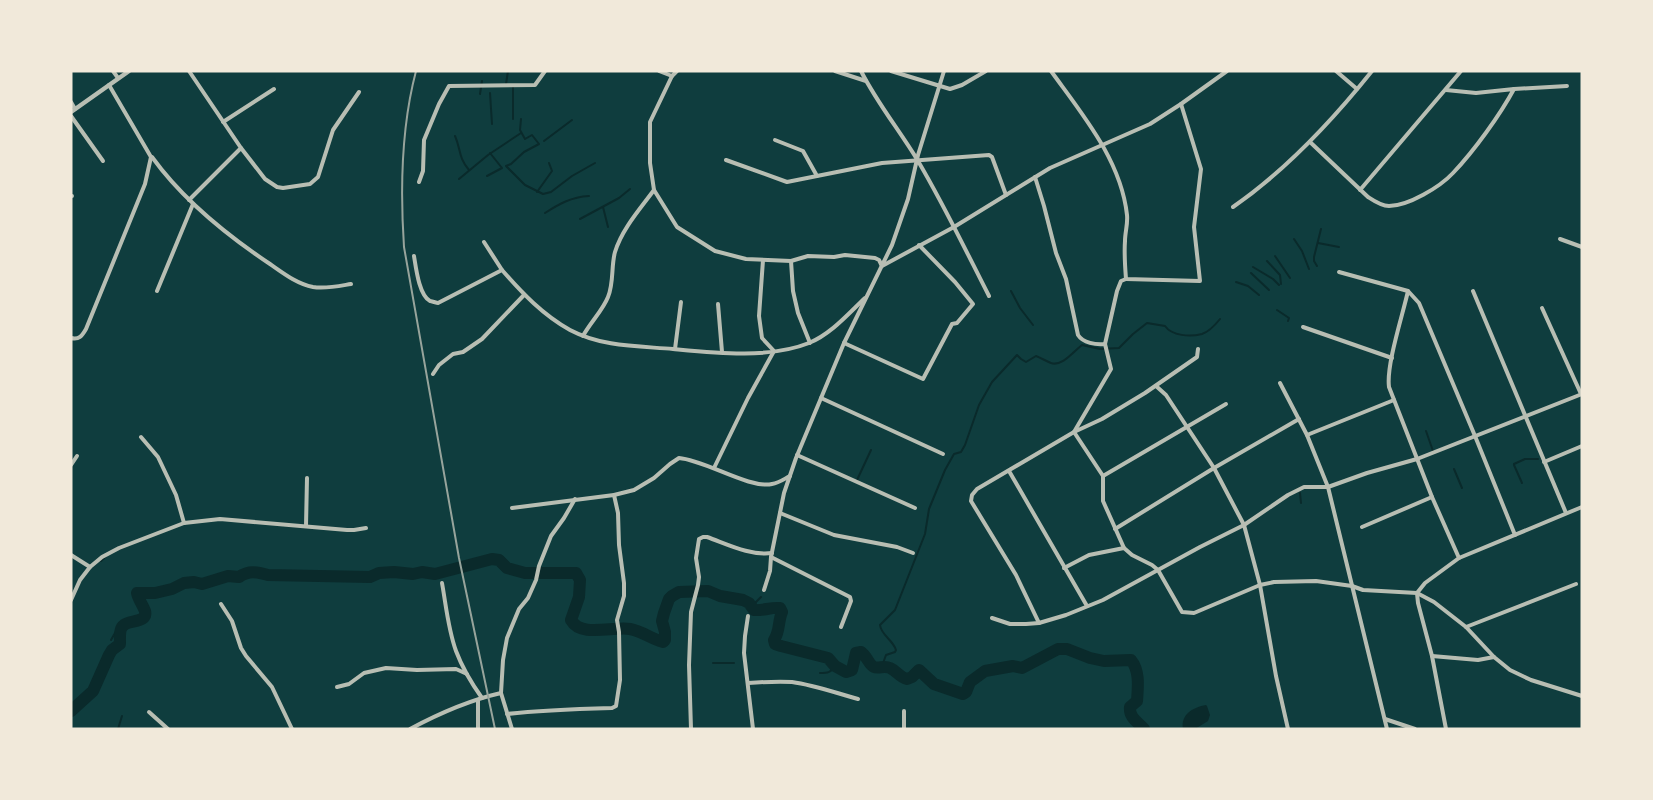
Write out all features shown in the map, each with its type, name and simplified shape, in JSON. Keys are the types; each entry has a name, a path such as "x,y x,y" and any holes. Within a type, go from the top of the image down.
{"street":[{"path":"113,71 118,78"},
{"path":"73,113 129,71"},
{"path":"189,71 241,148 266,178 277,187 283,188 310,184 318,177 333,130 359,92"},
{"path":"419,182 423,171 424,140 439,104 449,86 535,85 545,71"},
{"path":"659,71 672,76"},
{"path":"677,71 672,76 650,122 650,163 654,190 677,227 715,251 746,259 791,261 808,256 845,255 875,258 880,260 882,266"},
{"path":"835,71 866,81"},
{"path":"861,71 917,160 989,296"},
{"path":"891,71 950,89 986,71"},
{"path":"764,590 770,571 771,555 784,493 797,455 844,343 882,266 908,199 917,160 944,71"},
{"path":"1052,71 1104,145 1120,184 1128,224 1125,238 1124,262 1126,279"},
{"path":"882,266 954,227 1050,168 1150,124 1226,71"},
{"path":"1336,71 1357,89"},
{"path":"1233,207 1251,194 1310,142 1372,71"},
{"path":"1360,190 1462,71"},
{"path":"109,85 151,157 189,200 229,235 290,277 311,287 322,288 351,284"},
{"path":"1446,90 1476,93 1567,86"},
{"path":"223,122 274,89"},
{"path":"1310,142 1368,197 1388,206 1402,203 1435,187 1452,174 1501,112 1514,89"},
{"path":"71,102 73,113 104,161"},
{"path":"1074,432 1111,369 1106,344 1117,291 1121,282 1126,279 1200,281 1194,227 1201,169 1181,104"},
{"path":"775,140 804,151 817,176"},
{"path":"189,200 241,148"},
{"path":"726,160 787,182 882,163 991,155 1006,195"},
{"path":"71,338 77,339 82,337 86,329 145,184 151,157"},
{"path":"1035,177 1056,253 1066,279 1078,334 1085,341 1106,344"},
{"path":"583,336 589,324 607,300 610,292 616,251 620,240 633,218 654,190"},
{"path":"157,292 193,204"},
{"path":"1560,239 1582,248"},
{"path":"484,242 502,270 537,307 569,329 583,336 612,344 722,352 774,351 796,348 823,336 866,297"},
{"path":"844,343 923,379 952,324 957,323 973,304 956,282 919,245"},
{"path":"414,256 423,294 430,301 438,303 502,270"},
{"path":"763,260 759,316 762,338 774,351"},
{"path":"791,261 793,291 798,313 810,342"},
{"path":"1339,272 1408,291 1418,303 1515,535"},
{"path":"1408,291 1388,381 1432,497 1459,558"},
{"path":"1473,291 1566,513"},
{"path":"433,374 439,365 453,354 463,352 482,339 524,294"},
{"path":"675,349 681,302"},
{"path":"718,304 722,352"},
{"path":"992,618 1010,624 1039,623 1066,615 1103,600 1214,539 1244,526 1288,495 1304,487 1328,487 1367,473 1418,459 1582,394 1542,308"},
{"path":"1303,327 1392,358"},
{"path":"1039,623 1016,575 971,501 972,495 977,490 1074,432 1102,419 1156,386 1197,357 1198,349"},
{"path":"714,468 748,398 774,351"},
{"path":"1280,383 1307,435 1328,487 1387,729"},
{"path":"1156,386 1164,392 1214,468 1244,526 1260,585 1277,685 1288,729"},
{"path":"821,398 943,454"},
{"path":"1307,435 1394,400"},
{"path":"1103,476 1226,404"},
{"path":"1115,529 1214,468 1299,419"},
{"path":"1074,432 1103,476 1103,501 1124,548 1132,556 1152,565 1158,570 1182,612 1187,614 1194,613 1260,585 1274,582 1316,581 1352,586 1363,590 1417,593 1434,602 1466,628 1494,657 1520,676 1582,696"},
{"path":"141,437 158,457 176,495 184,523"},
{"path":"1544,462 1582,446"},
{"path":"797,455 916,508"},
{"path":"71,464 77,456"},
{"path":"512,508 614,495 634,490 646,484 678,458 714,468 758,484 772,484 790,476"},
{"path":"1009,471 1087,606"},
{"path":"306,526 307,478"},
{"path":"507,714 572,708 582,710 615,707 620,680 617,616 624,596 624,583 619,545 618,513 614,495"},
{"path":"1362,527 1432,497"},
{"path":"512,729 501,693 507,638 519,609 528,598 536,580 539,566 551,536 575,499"},
{"path":"1446,729 1432,656 1417,593 1425,583 1459,558 1582,507"},
{"path":"780,513 834,535 898,547 913,552"},
{"path":"71,600 80,580 90,567 102,557 119,548 184,523 220,519 354,530 366,528"},
{"path":"691,729 689,665 691,612 699,577 696,558 699,539 703,536 762,555 771,555 850,597 851,601 841,627"},
{"path":"1064,568 1089,555 1124,548"},
{"path":"71,555 90,567"},
{"path":"442,583 449,626 456,652 480,699 478,729"},
{"path":"1466,628 1576,584"},
{"path":"221,604 232,620 241,648 268,680 292,729"},
{"path":"748,616 744,653 753,729"},
{"path":"1432,656 1478,660 1494,657"},
{"path":"337,687 349,684 364,673 386,668 417,670 456,669 467,674"},
{"path":"748,683 768,681 792,682 858,699"},
{"path":"410,729 480,699 501,693"},
{"path":"904,711 904,729"},
{"path":"149,712 168,729"},
{"path":"1385,719 1415,729"}],"water":[{"path":"1206,705 1210,715 1208,721 1195,729 1183,729 1184,720 1188,712"}],"waterway":[{"path":"506,84 508,71"},
{"path":"480,94 482,81"},
{"path":"513,87 513,119"},
{"path":"490,93 492,124"},
{"path":"521,119 520,130 525,139 532,135 539,144 524,152 506,166 525,185 543,194 551,192 572,176 595,163"},
{"path":"544,141 572,120"},
{"path":"459,179 488,155 521,133"},
{"path":"455,136 461,157 469,170"},
{"path":"487,176 502,168 490,153"},
{"path":"537,192 552,171 549,163"},
{"path":"580,219 619,198 630,189"},
{"path":"545,213 576,198 589,196"},
{"path":"603,207 608,227"},
{"path":"1317,266 1314,257 1321,229"},
{"path":"1294,239 1302,251 1309,269"},
{"path":"1318,243 1339,247"},
{"path":"1275,256 1290,278"},
{"path":"1267,261 1280,275 1281,284"},
{"path":"1253,267 1273,279 1279,285"},
{"path":"1251,273 1269,290"},
{"path":"1236,282 1248,286 1259,295"},
{"path":"1011,291 1020,308 1033,325"},
{"path":"1277,310 1289,318 1288,321"},
{"path":"882,666 886,655 896,650 882,632 880,625 895,610 925,534 929,509 945,470 954,454 961,452 965,445 979,405 992,382 1017,355 1026,362 1036,356 1055,364 1064,361 1082,345 1100,349 1119,348 1147,323 1165,326 1177,334 1192,335 1204,333 1212,328 1220,319"},
{"path":"1426,431 1433,451"},
{"path":"857,480 871,450"},
{"path":"1514,464 1525,459 1538,459"},
{"path":"1514,465 1522,483"},
{"path":"1454,469 1462,488"},
{"path":"1300,493 1301,503"},
{"path":"101,561 106,556"},
{"path":"71,711 93,691 109,655 120,644 122,626 144,618 145,611 137,593 155,593 172,589 184,583 194,582 202,584 228,576 239,577 250,572 268,575 370,577 379,573 394,572 435,574 492,559 499,560 507,568 525,573 576,573 580,580 579,597 571,620 582,629 630,629 663,642 665,640 665,632 662,621 669,599 679,592 708,591 720,596 743,600 749,603 754,610 780,608 782,612 774,640 775,644 828,658 835,666 846,672 852,670 856,653 861,652 874,667 888,667 907,679 919,670 934,684 963,694 966,692 970,682 985,671 1013,666 1022,668 1058,649 1067,649 1104,661 1131,660 1136,669 1138,685 1137,701 1130,707 1130,711 1132,717 1144,729"},
{"path":"751,607 761,597"},
{"path":"111,640 119,626 122,626"},
{"path":"713,663 734,663"},
{"path":"820,673 829,672 835,666"},
{"path":"118,729 122,716"}],"railway":[{"path":"416,71 407,114 403,158 402,203 404,247 459,558 495,729"}]}
